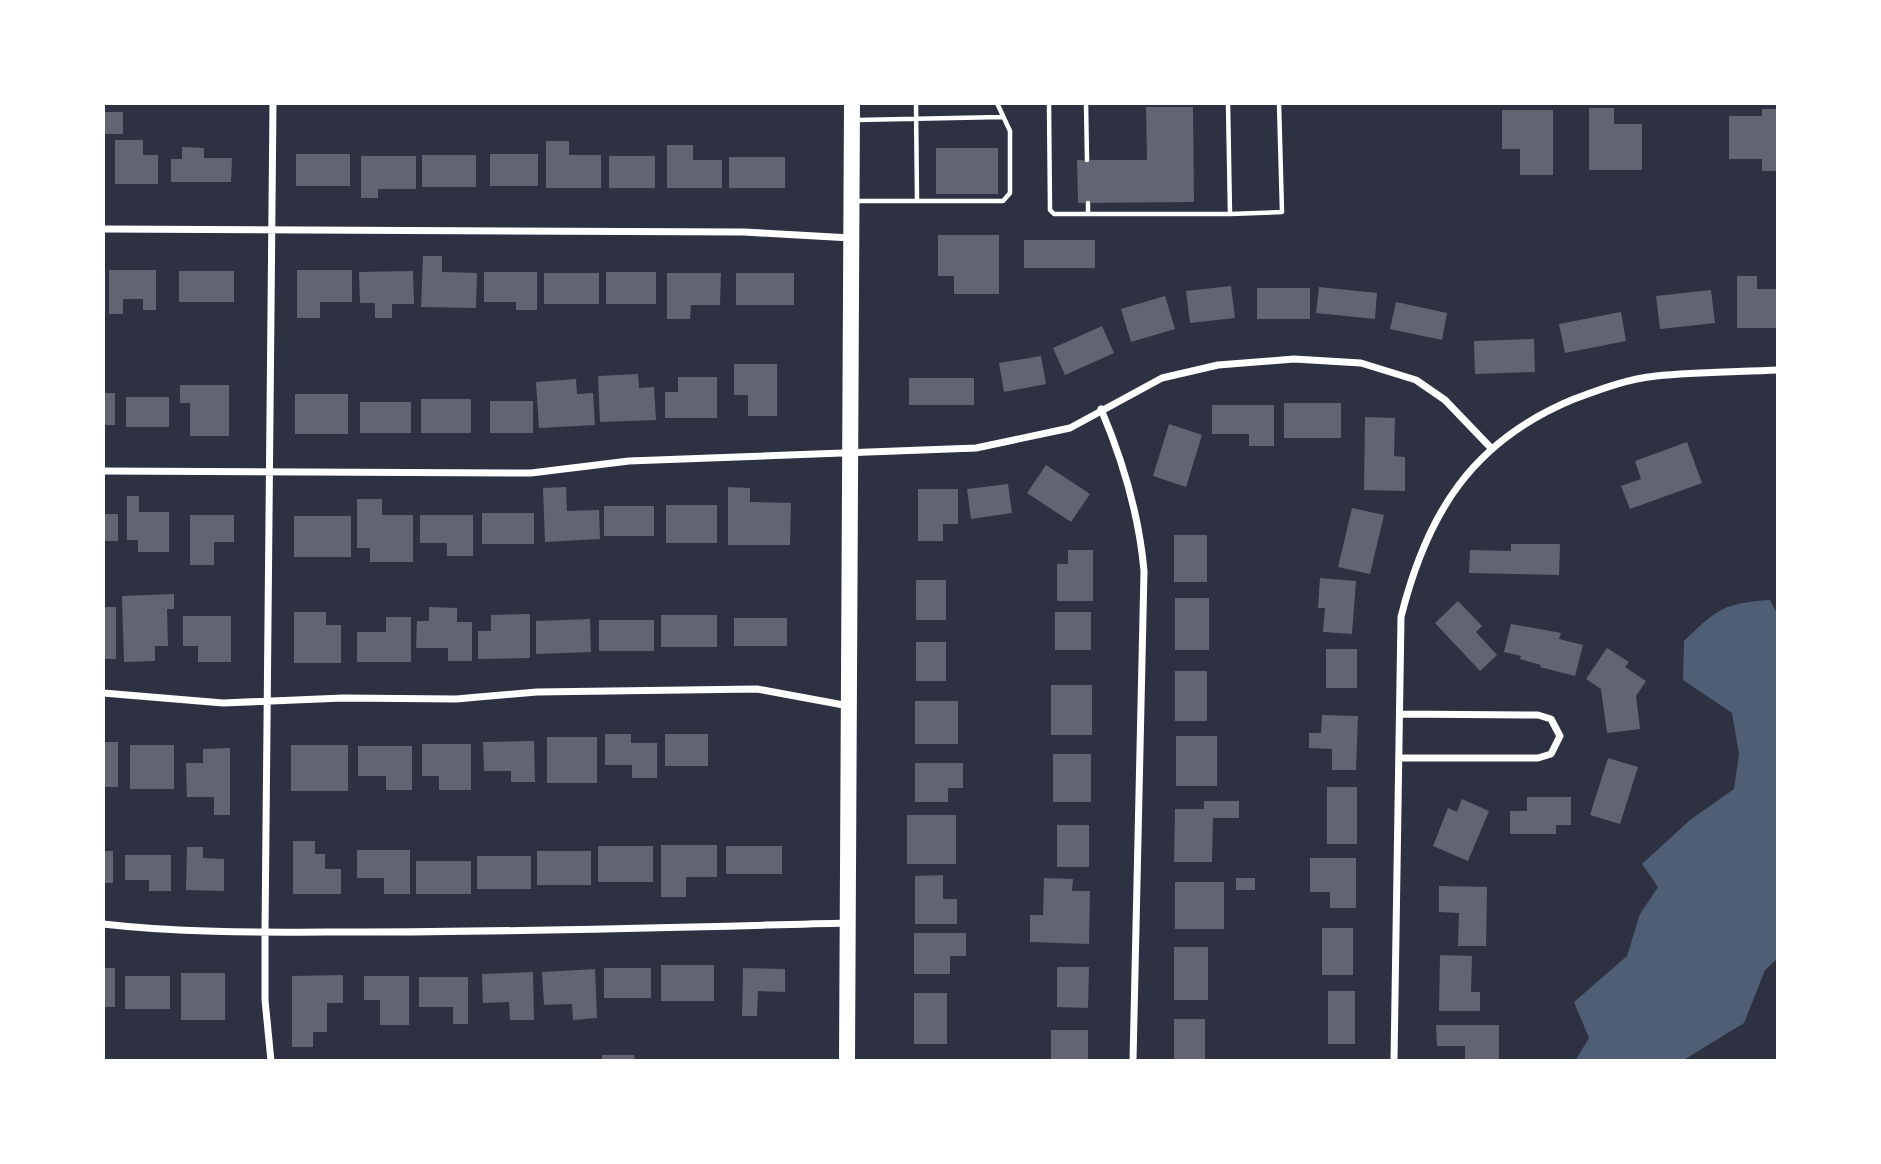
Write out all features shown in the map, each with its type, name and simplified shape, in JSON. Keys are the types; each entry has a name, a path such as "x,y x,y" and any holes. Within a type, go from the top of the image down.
{"main road":[{"path":"847,1061 852,112"}],"street":[{"path":"271,1061 265,1000 265,932 273,103"},
{"path":"103,229 744,232 852,238"},
{"path":"103,471 269,474 531,473 629,461 976,449 1070,428 1162,378 1218,365 1331,359 1394,371 1416,380 1445,400 1491,448"},
{"path":"1394,1061 1401,617 1409,587 1442,507 1491,448 1539,414 1611,384 1655,376 1778,370"},
{"path":"1101,409 1123,462 1142,545 1144,571 1133,1061"},
{"path":"103,693 223,703 343,698 456,699 537,692 757,690 849,706"},
{"path":"1399,758 1538,758 1551,754 1560,736 1555,723 1538,715 1400,714"},
{"path":"103,924 145,929 265,932 464,932 848,923"}],"lane":[{"path":"916,103 917,201"},
{"path":"852,201 1003,201 1010,193 1010,131 997,103"},
{"path":"1049,103 1050,210 1054,214 1282,212 1279,103"},
{"path":"1086,103 1087,160"},
{"path":"1228,103 1230,214"},
{"path":"852,112 916,121 1002,117"},
{"path":"1088,203 1088,214"}],"water":[{"path":"1770,600 1778,615 1778,958 1765,970 1744,1023 1682,1061 1575,1061 1589,1038 1574,1002 1627,956 1640,914 1658,887 1642,864 1690,820 1734,789 1739,754 1732,713 1683,680 1684,641 1722,610 1742,603"}],"building":[{"path":"1146,107 1193,107 1194,202 1078,203 1077,160 1147,160"},
{"path":"1589,108 1614,108 1614,124 1642,124 1642,170 1589,170"},
{"path":"1762,109 1778,109 1778,171 1762,171 1762,159 1729,159 1729,116 1762,116"},
{"path":"1502,110 1553,110 1553,175 1520,175 1520,149 1502,149"},
{"path":"103,112 123,112 123,134 103,134"},
{"path":"115,140 143,140 143,155 158,155 158,184 115,184"},
{"path":"546,141 569,141 569,155 601,155 601,188 546,188"},
{"path":"667,145 693,145 693,160 722,160 722,188 667,188"},
{"path":"182,147 204,148 204,158 232,158 231,182 171,182 171,159 182,159"},
{"path":"936,148 998,148 998,194 936,194"},
{"path":"296,154 350,154 350,186 296,186"},
{"path":"490,154 538,154 538,186 490,186"},
{"path":"422,155 476,155 476,187 422,187"},
{"path":"361,156 416,156 416,189 378,189 378,198 361,198"},
{"path":"609,156 655,156 655,188 609,188"},
{"path":"729,157 785,157 785,188 729,188"},
{"path":"938,235 999,235 999,294 954,294 954,276 938,276"},
{"path":"1024,240 1095,240 1095,268 1024,268"},
{"path":"423,256 442,256 442,272 477,273 476,308 421,307"},
{"path":"109,270 156,270 156,310 143,310 143,299 123,299 123,314 109,314"},
{"path":"297,270 352,270 352,302 320,302 320,318 297,318"},
{"path":"179,271 234,271 234,302 179,302"},
{"path":"413,271 414,304 392,304 392,318 375,318 375,303 360,303 359,272"},
{"path":"484,272 537,272 537,310 516,310 516,302 484,302"},
{"path":"606,272 656,272 656,304 606,304"},
{"path":"544,273 599,273 599,304 544,304"},
{"path":"667,273 721,273 720,305 691,305 690,319 667,319"},
{"path":"736,273 794,273 794,305 736,305"},
{"path":"1737,276 1757,276 1757,289 1778,289 1778,328 1737,328"},
{"path":"1231,286 1235,318 1190,323 1186,291"},
{"path":"1319,287 1377,293 1375,319 1316,313"},
{"path":"1257,288 1310,288 1310,319 1257,319"},
{"path":"1711,290 1715,323 1660,329 1656,296"},
{"path":"1165,296 1175,329 1131,342 1121,309"},
{"path":"1396,302 1447,313 1442,340 1390,329"},
{"path":"1621,312 1626,341 1565,353 1559,324"},
{"path":"1102,326 1114,353 1065,375 1053,348"},
{"path":"1534,339 1535,372 1475,374 1474,341"},
{"path":"1041,356 1046,384 1004,392 999,363"},
{"path":"734,364 777,364 777,416 748,416 748,395 734,395"},
{"path":"638,374 639,388 654,387 656,420 600,422 598,376"},
{"path":"678,377 717,377 717,418 665,418 665,392 678,392"},
{"path":"909,378 974,378 974,405 909,405"},
{"path":"576,379 577,394 593,393 595,425 539,428 536,382"},
{"path":"180,385 229,385 229,436 190,436 190,403 180,403"},
{"path":"103,393 115,393 115,425 103,425"},
{"path":"295,394 348,394 348,434 295,434"},
{"path":"126,397 169,397 169,427 126,427"},
{"path":"421,399 471,399 471,433 421,433"},
{"path":"490,401 533,401 533,433 490,433"},
{"path":"360,402 411,402 411,433 360,433"},
{"path":"1284,403 1341,403 1341,438 1284,438"},
{"path":"1212,405 1274,405 1274,446 1249,446 1249,434 1212,434"},
{"path":"1365,417 1395,418 1394,456 1405,457 1405,491 1364,490"},
{"path":"1169,424 1202,435 1186,487 1153,476"},
{"path":"1687,442 1702,483 1630,509 1621,486 1641,479 1635,461"},
{"path":"1046,465 1090,494 1071,522 1027,493"},
{"path":"1008,484 1012,513 971,519 967,489"},
{"path":"566,487 567,511 599,510 600,539 545,542 543,488"},
{"path":"728,487 750,488 750,502 791,503 790,545 728,545"},
{"path":"918,489 958,489 958,524 943,524 943,541 918,541"},
{"path":"127,496 139,496 139,512 169,512 169,552 138,552 138,540 127,540"},
{"path":"357,499 382,499 382,515 413,515 413,562 370,562 370,548 357,548"},
{"path":"666,505 717,505 717,543 666,543"},
{"path":"604,506 654,506 654,536 604,536"},
{"path":"1352,508 1384,515 1370,574 1338,567"},
{"path":"482,513 534,513 534,544 482,544"},
{"path":"103,514 118,514 118,541 103,541"},
{"path":"190,515 234,515 234,542 214,542 214,565 190,565"},
{"path":"420,515 473,515 473,556 447,556 447,543 420,543"},
{"path":"294,516 351,516 351,557 294,557"},
{"path":"1174,535 1207,535 1207,582 1174,582"},
{"path":"1511,544 1560,544 1559,575 1469,573 1470,550 1511,551"},
{"path":"1068,550 1093,550 1093,601 1057,601 1057,564 1068,564"},
{"path":"1320,578 1356,581 1352,634 1323,632 1325,608 1318,608"},
{"path":"916,580 946,580 946,620 916,620"},
{"path":"174,594 174,609 167,609 168,646 155,646 155,661 124,662 122,596"},
{"path":"1175,598 1209,598 1209,650 1175,650"},
{"path":"1458,601 1482,626 1476,632 1497,655 1480,671 1435,623"},
{"path":"103,607 116,607 116,659 103,659"},
{"path":"429,607 457,608 457,622 472,622 472,661 448,661 448,648 416,648 417,621 429,621"},
{"path":"294,612 326,612 326,625 341,625 341,663 294,663"},
{"path":"1055,612 1091,612 1091,650 1055,650"},
{"path":"530,614 530,658 478,659 478,631 491,631 491,615"},
{"path":"661,615 717,615 717,647 661,647"},
{"path":"183,616 231,616 231,662 198,662 198,646 183,646"},
{"path":"386,617 411,617 411,662 357,662 357,632 386,632"},
{"path":"734,618 787,618 787,646 734,646"},
{"path":"590,619 591,652 536,654 536,621"},
{"path":"599,620 654,620 654,651 599,651"},
{"path":"1511,624 1561,633 1559,639 1583,645 1575,676 1540,667 1541,665 1520,659 1521,656 1504,652"},
{"path":"916,642 946,642 946,681 916,681"},
{"path":"1607,648 1629,662 1625,667 1646,681 1636,696 1640,729 1607,733 1601,689 1586,679"},
{"path":"1326,649 1357,649 1357,688 1326,688"},
{"path":"1175,671 1207,671 1207,721 1175,721"},
{"path":"1051,685 1092,685 1092,735 1051,735"},
{"path":"915,701 958,701 958,744 915,744"},
{"path":"1322,715 1358,716 1356,770 1332,770 1332,749 1309,748 1309,733 1321,733"},
{"path":"605,734 631,734 631,743 657,743 657,778 632,778 632,765 605,765"},
{"path":"665,734 708,734 708,766 665,766"},
{"path":"1176,736 1217,736 1217,786 1176,786"},
{"path":"547,737 597,737 597,783 547,783"},
{"path":"534,741 535,782 511,782 511,771 484,771 483,742"},
{"path":"103,742 118,742 118,787 103,787"},
{"path":"422,744 471,744 471,790 439,790 439,776 422,776"},
{"path":"130,745 174,745 174,789 130,789"},
{"path":"291,745 348,745 348,791 291,791"},
{"path":"358,746 412,746 412,790 386,790 386,776 358,776"},
{"path":"230,748 230,815 214,815 214,797 187,797 186,763 203,763 203,749"},
{"path":"1053,754 1091,754 1091,802 1053,802"},
{"path":"1608,758 1638,767 1620,824 1590,815"},
{"path":"915,763 963,763 963,788 948,788 948,802 915,802"},
{"path":"1327,787 1357,787 1357,844 1327,844"},
{"path":"1527,797 1571,797 1571,825 1556,825 1556,834 1510,834 1510,811 1527,811"},
{"path":"1462,799 1489,811 1468,861 1433,846 1448,808 1457,812"},
{"path":"1204,801 1239,801 1239,818 1213,818 1212,862 1174,862 1175,809 1204,809"},
{"path":"907,815 956,815 956,864 907,864"},
{"path":"1057,825 1089,825 1089,867 1057,867"},
{"path":"293,841 315,841 315,854 325,854 325,869 341,869 341,894 293,894"},
{"path":"661,845 717,845 717,877 686,877 686,897 661,897"},
{"path":"598,846 653,846 653,882 598,882"},
{"path":"726,846 782,846 782,874 726,874"},
{"path":"187,847 203,847 203,858 224,859 224,891 186,890"},
{"path":"357,850 410,850 410,894 384,894 384,878 357,878"},
{"path":"103,851 113,851 113,883 103,883"},
{"path":"537,851 591,851 591,885 537,885"},
{"path":"125,855 171,855 171,891 149,891 149,880 125,880"},
{"path":"477,856 531,856 531,889 477,889"},
{"path":"1310,858 1356,858 1356,908 1330,908 1330,892 1310,892"},
{"path":"416,861 471,861 471,894 416,894"},
{"path":"943,875 943,899 957,899 957,924 915,924 915,876"},
{"path":"1044,878 1073,879 1072,891 1090,891 1089,944 1030,942 1030,915 1043,915"},
{"path":"1236,878 1255,878 1255,890 1236,890"},
{"path":"1175,882 1224,882 1224,929 1175,929"},
{"path":"1439,886 1487,887 1486,946 1458,946 1459,913 1439,912"},
{"path":"1322,928 1353,928 1353,975 1322,975"},
{"path":"914,933 966,933 966,956 950,956 950,974 914,974"},
{"path":"1174,947 1208,947 1208,1000 1174,1000"},
{"path":"1440,955 1472,956 1471,992 1480,992 1480,1011 1439,1011"},
{"path":"661,965 714,965 714,1001 661,1001"},
{"path":"1057,967 1089,967 1088,1008 1057,1007"},
{"path":"103,968 115,968 115,1007 103,1007"},
{"path":"604,968 651,968 651,998 604,998"},
{"path":"743,968 785,969 785,992 758,991 757,1016 742,1016"},
{"path":"595,969 597,1018 573,1020 572,1004 544,1005 542,972"},
{"path":"533,972 534,1020 510,1020 509,1002 483,1003 482,974"},
{"path":"181,973 225,973 225,1020 181,1020"},
{"path":"343,975 343,1003 327,1003 327,1032 313,1032 313,1047 292,1047 292,976"},
{"path":"125,976 170,976 170,1009 125,1009"},
{"path":"364,976 409,976 409,1025 380,1025 380,1000 364,1000"},
{"path":"419,977 468,977 468,1024 453,1024 453,1007 419,1007"},
{"path":"1328,991 1355,991 1355,1044 1328,1044"},
{"path":"914,993 947,993 947,1044 914,1044"},
{"path":"1174,1019 1205,1019 1205,1061 1174,1061"},
{"path":"1436,1025 1499,1025 1499,1061 1465,1061 1465,1046 1437,1046"},
{"path":"1051,1030 1088,1030 1088,1061 1051,1061"},
{"path":"602,1055 634,1055 635,1061 602,1061"}]}
